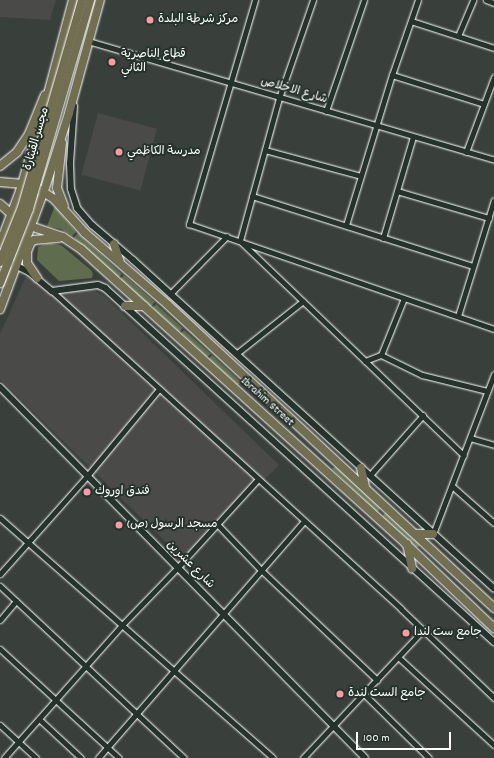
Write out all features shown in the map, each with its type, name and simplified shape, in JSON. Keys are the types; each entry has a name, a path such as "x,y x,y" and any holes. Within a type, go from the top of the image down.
{"main road":[{"path":"0,244 22,183 55,71 73,0"},
{"name":"مجسر القيثارة","path":"0,262 22,207 82,0"},
{"name":"مجسر القيثارة","path":"0,283 29,209 90,0"},
{"path":"0,309 32,228 44,191 100,0"},
{"path":"0,166 17,152 29,134 55,71"},
{"path":"64,127 57,176 57,188 65,211"},
{"path":"34,142 36,150 43,153 51,154 57,148"},
{"name":"Ibrahim Street","path":"0,182 22,183 44,191 85,233 168,305 494,608"},
{"name":"Ibrahim Street","path":"0,204 11,214 32,228 50,232 67,239 81,249 406,544 494,628"},
{"path":"23,249 34,240 48,238 67,239"},
{"path":"34,240 28,247 27,256 31,270 37,278"},
{"path":"114,244 120,263"},
{"path":"125,306 144,306"},
{"path":"280,430 290,418"},
{"path":"361,468 365,487"},
{"path":"416,534 433,534"},
{"path":"406,544 412,568"}],"street":[{"path":"254,0 189,224 494,329"},
{"path":"240,241 280,98 313,0"},
{"path":"326,111 364,0"},
{"path":"346,226 392,75 418,0"},
{"path":"458,36 473,0"},
{"path":"486,0 494,3"},
{"path":"411,20 494,48"},
{"name":"شارع الاخلاص","path":"88,42 494,160"},
{"path":"392,75 484,104"},
{"path":"466,152 494,77"},
{"path":"76,85 70,182 73,199 77,208 92,225 494,588"},
{"path":"384,238 413,137"},
{"path":"265,150 361,176"},
{"path":"397,191 489,218"},
{"path":"252,196 473,266"},
{"path":"458,316 494,200"},
{"path":"170,294 227,236"},
{"path":"240,241 464,456"},
{"path":"0,259 17,266 37,278 52,291 304,521 494,698"},
{"path":"52,291 102,286 494,642"},
{"path":"381,356 404,298"},
{"path":"236,354 303,301"},
{"path":"365,361 381,356 422,375 487,391"},
{"path":"433,534 494,374"},
{"name":"شارع عشرين","path":"0,387 365,758"},
{"path":"0,574 87,476 159,389"},
{"path":"370,475 423,416"},
{"path":"470,438 494,445"},
{"path":"4,758 122,625 178,567 258,479"},
{"path":"452,486 494,522"},
{"path":"0,518 273,758"},
{"path":"98,758 304,521"},
{"path":"217,524 261,570 377,680"},
{"path":"0,586 184,758"},
{"path":"0,620 16,601"},
{"path":"303,758 422,630"},
{"path":"0,649 119,758"},
{"path":"398,657 494,745"},
{"path":"364,694 429,758"},
{"path":"39,719 81,758"},
{"path":"0,725 36,758"}],"shaded area":[{"path":"0,0 56,0 50,20 0,17"},
{"name":"مدرسة الكاظمي","path":"98,113 157,129 140,191 81,175"},
{"path":"27,274 54,294 91,289 103,295 279,465 184,560 0,379 0,334"}],"green space":[{"path":"55,206 76,232 72,236 61,229 47,226"},
{"path":"78,233 122,274 118,278 74,237"},
{"path":"48,243 61,245 91,270 93,274 92,278 59,281 37,260 38,247"},
{"path":"124,275 155,302 151,306 120,280"},
{"path":"156,304 183,328 179,332 153,308"},
{"path":"184,330 211,354 207,357 181,333"},
{"path":"212,355 241,382 238,385 209,359"},
{"path":"336,466 381,508 377,512 332,469"},
{"path":"386,512 421,543 417,548 382,516"}],"place":[{"name":"مركز شرطة البلدة","path":"150,20"},
{"name":"قطاع الناصرية الثاني","path":"112,62"},
{"name":"مدرسة الكاظمي","path":"119,152"},
{"name":"فندق اوروك","path":"87,492"},
{"name":"مسجد الرسول (ص)","path":"119,525"},
{"name":"جامع ست لندا","path":"406,633"},
{"name":"جامع الست لندة","path":"340,694"}]}
